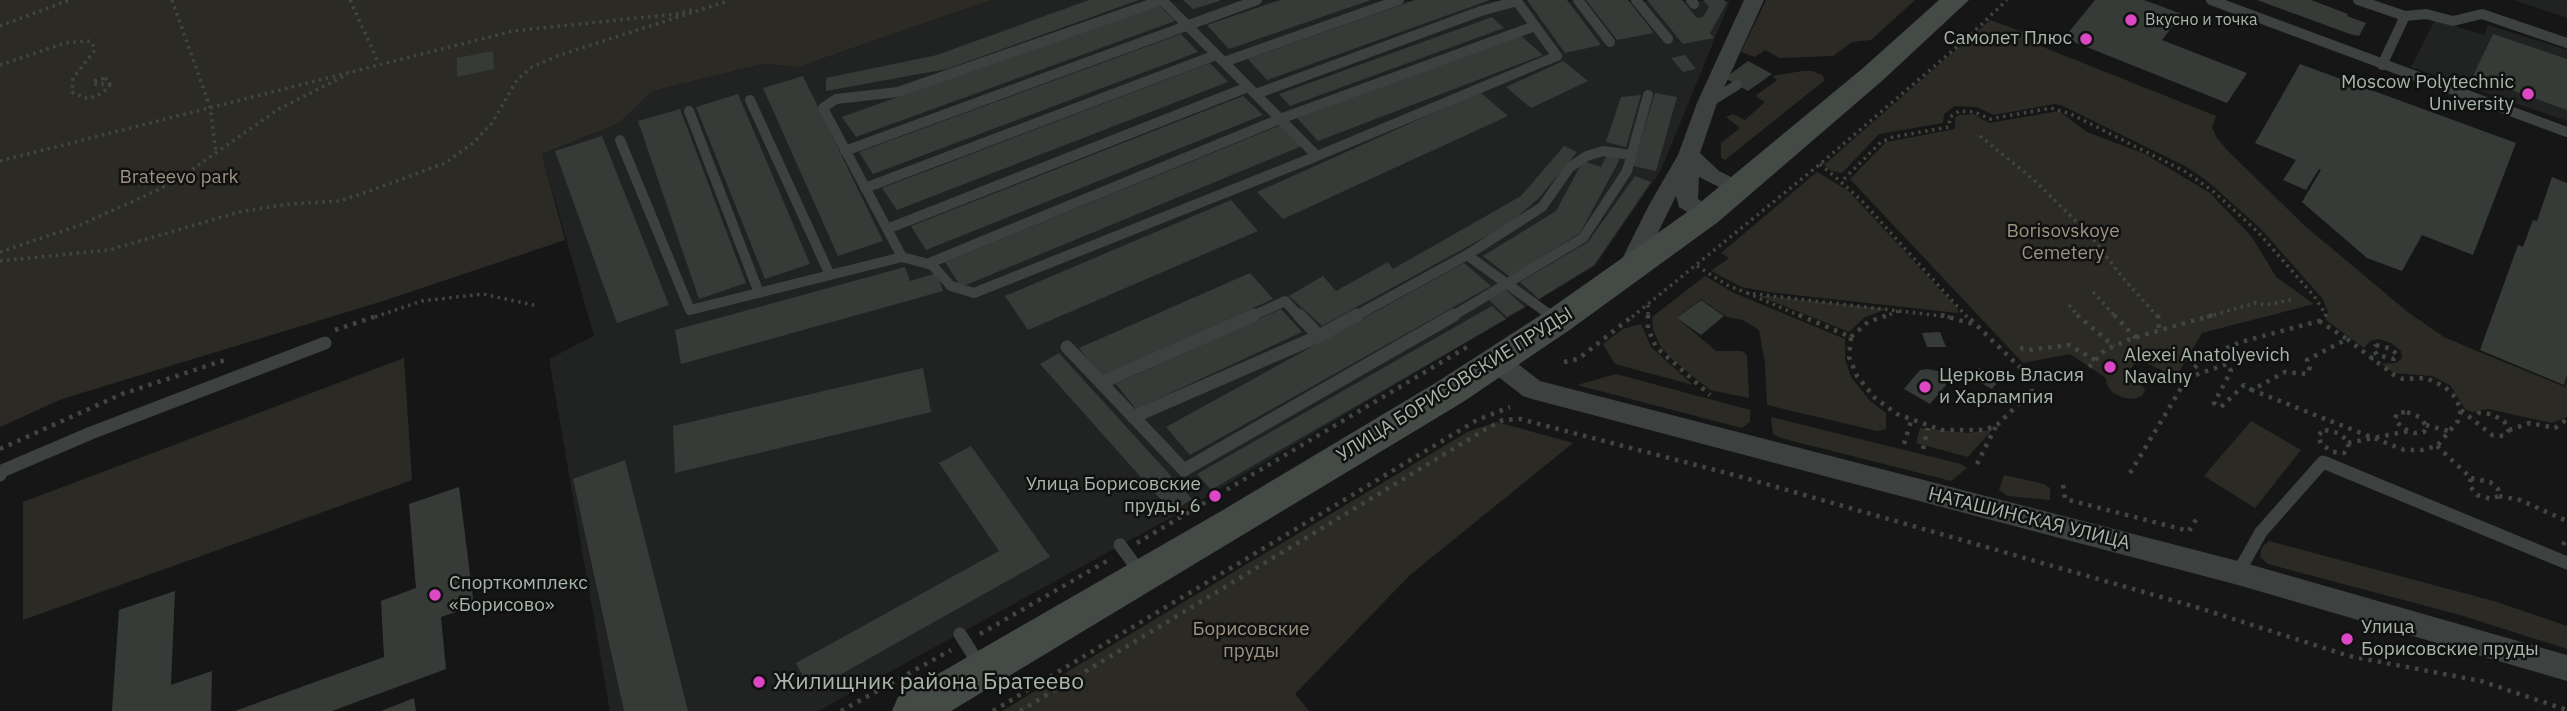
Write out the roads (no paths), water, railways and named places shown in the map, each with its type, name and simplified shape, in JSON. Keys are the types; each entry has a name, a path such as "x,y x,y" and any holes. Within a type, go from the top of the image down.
{"main road":[{"name":"УЛИЦА БОРИСОВСКИЕ ПРУДЫ","path":"913,711 1143,576 1559,320 1707,214 1873,74 1955,0"}],"street":[{"path":"1627,273 1660,205 1689,155 1707,103 1754,0"},
{"path":"1689,155 1711,176 1737,189"},
{"path":"1689,155 1687,202 1707,214"},
{"name":"НАТАШИНСКАЯ УЛИЦА","path":"1496,361 1532,389 2238,573 2567,668"}],"lane":[{"path":"902,257 823,108 836,99 898,92 1162,0 1317,156"},
{"path":"845,151 1258,0"},
{"path":"865,188 1220,59 1399,0"},
{"path":"620,140 690,310 902,257 932,265 951,286 974,293 1317,156 1557,56 1517,0 1252,91 887,229"},
{"path":"1578,0 1610,42"},
{"path":"1636,0 1668,39"},
{"path":"2211,0 2567,132"},
{"path":"2358,0 2405,16 2426,14 2453,21 2482,14 2567,43"},
{"path":"2382,65 2405,16"},
{"path":"927,264 1280,119 1535,26"},
{"path":"1707,103 1737,85"},
{"path":"1067,348 1184,470 1583,238 1627,171 1648,95"},
{"path":"750,100 830,275"},
{"path":"689,111 759,293"},
{"path":"1133,417 1319,336 1467,255 1542,207 1570,167 1587,156 1603,151 1631,155"},
{"path":"1467,255 1559,320"},
{"path":"1101,383 1285,302 1319,336"},
{"path":"0,475 2,471 91,433 325,343"},
{"path":"2238,573 2260,533 2323,462 2567,563"},
{"path":"1119,545 1143,576"},
{"path":"960,634 983,670"}],"place":[{"name":"Вкусно и точка","path":"2131,20"},
{"name":"Самолет Плюс","path":"2086,39"},
{"name":"Moscow Polytechnic University","path":"2528,94"},
{"name":"Alexei Anatolyevich Navalny","path":"2110,367"},
{"name":"Церковь Власия и Харлампия","path":"1925,387"},
{"name":"Улица Борисовские пруды, 6","path":"1215,496"},
{"name":"Спорткомплекс «Борисово»","path":"435,595"},
{"name":"Улица Борисовские пруды","path":"2347,639"},
{"name":"Жилищник района Братеево","path":"759,682"}],"park label":[{"name":"Brateevo park","path":"179,178"},
{"name":"Borisovskoye Cemetery","path":"2063,243"},
{"name":"Борисовские пруды","path":"1251,641"}]}
